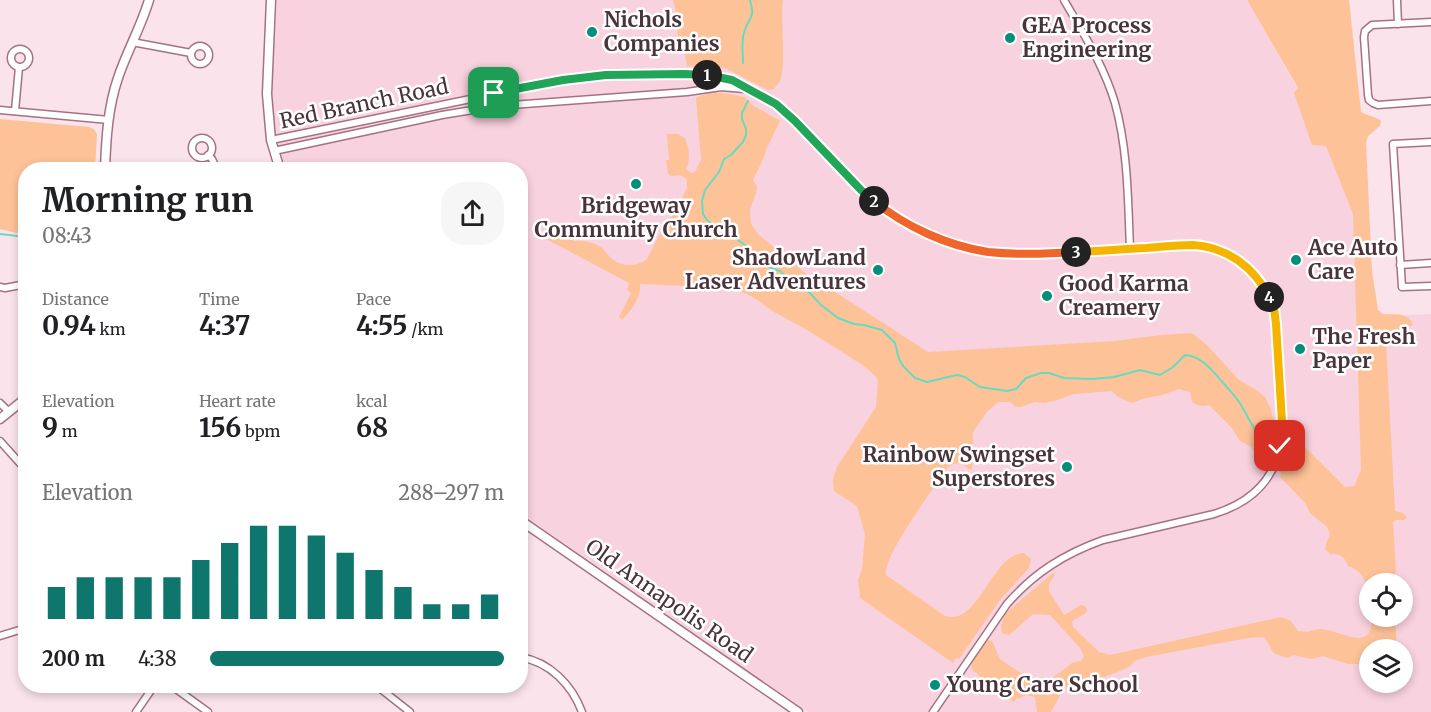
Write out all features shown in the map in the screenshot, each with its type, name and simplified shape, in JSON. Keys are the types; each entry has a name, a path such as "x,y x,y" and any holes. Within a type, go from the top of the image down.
{"main road":[{"path":"106,162 113,97 149,0"},
{"path":"271,0 267,94 271,140 277,162"},
{"path":"0,419 18,405"},
{"name":"Old Annapolis Road","path":"528,526 798,712"}],"street":[{"path":"1064,0 1090,44 1114,101 1125,163 1130,249"},
{"path":"1397,0 1398,24"},
{"path":"1431,22 1371,25 1365,31 1369,99 1378,105 1431,101"},
{"path":"132,42 190,53"},
{"path":"15,111 19,67"},
{"name":"Red Branch Road","path":"271,140 563,80 606,75 704,75 732,80 776,104 861,190 879,205 908,224 964,247 986,251 1036,254 1192,245 1222,251 1244,264 1260,281 1270,298 1276,324 1282,433 1278,456 1263,485 1252,496 1229,509 1103,540 1086,546 1046,568 1007,604 933,712"},
{"name":"Red Branch Road","path":"274,151 442,115 497,106 687,92 722,87 747,89"},
{"path":"0,110 109,120"},
{"path":"1431,142 1393,144 1402,287 1431,286"},
{"path":"208,155 213,162"},
{"path":"1400,265 1431,263"},
{"path":"0,287 18,286"},
{"path":"0,403 9,412"},
{"path":"0,441 18,462"},
{"path":"0,636 18,630"},
{"path":"528,660 549,668 565,682 582,712"},
{"path":"136,712 149,693"},
{"path":"182,693 208,712"},
{"path":"386,693 410,712"}],"shaded area":[{"path":"277,0 1247,0 1329,144 1360,193 1371,317 1431,314 1431,712 808,712 528,518 528,162 284,162 278,145 272,93"},
{"path":"673,0 783,0 783,64 780,81 774,89 768,90 725,68 687,66 684,48 678,39"},
{"path":"1247,0 1349,0 1361,112 1381,121 1380,126 1368,136 1366,143 1372,271 1378,310 1383,314 1404,316 1413,325 1386,334 1395,511 1407,517 1404,520 1393,522 1395,573 1360,573 1348,566 1341,556 1330,554 1325,549 1330,536 1326,526 1310,513 1305,503 1280,477 1280,467 1287,446 1291,421 1301,425 1305,447 1345,487 1354,486 1361,470 1353,214 1326,146 1312,145 1294,93 1298,88"},
{"path":"712,92 744,97 754,106 780,121 753,180 757,186 750,209 751,223 759,235 804,272 928,352 1115,341 1191,333 1207,345 1239,380 1265,397 1275,425 1265,462 1250,446 1240,441 1231,427 1209,405 1202,406 1192,402 1190,392 1179,389 1132,403 1118,397 1112,391 1074,394 1045,403 1035,402 1021,407 1016,407 1010,402 998,402 987,412 973,432 972,470 960,463 948,467 901,537 887,565 886,575 945,616 957,616 967,611 993,576 1013,556 1024,553 1031,559 1029,568 1000,600 959,659 956,658 953,663 860,598 858,580 862,569 865,534 857,506 834,491 833,479 837,467 876,407 878,381 876,377 844,353 753,297 734,288 640,284 638,298 622,320 619,317 631,293 627,290 629,283 548,240 547,235 550,231 574,241 592,243 601,247 616,262 625,265 639,264 647,259 687,188 687,179 680,175 668,174 667,134 678,134 685,138 689,154 686,169 691,173 695,172 701,160 696,98"},
{"path":"0,119 94,129 97,134 95,162 18,162 18,233 0,229"},
{"path":"1054,572 1049,591 1064,615 1081,605 1085,606 1086,613 1072,621 1073,627 1099,652 1110,655 1281,617 1291,621 1298,631 1321,629 1355,638 1367,635 1371,627 1396,627 1396,639 1359,639 1359,664 1348,664 1323,656 1311,659 1294,655 1288,658 1274,653 1264,637 1146,657 1100,679 1090,679 1064,688 1051,712 1037,712 1035,697 1026,695 1018,699 1017,697 1014,702 1004,698 978,680 980,676 972,670 971,662 987,640 992,641 1000,659 1034,682 1047,682 1072,663 1081,661 1084,656 1080,648 1050,615 1033,614 1009,635 1002,633 1001,625 1005,614"}],"waterway":[{"path":"743,63 743,36 752,15 750,0"},
{"path":"748,101 742,113 746,135 743,142 724,159 719,172 705,190 702,201 703,214 714,226 724,230 745,245 762,265 780,271 795,285 806,289 838,318 882,330 895,343 899,359 915,378 927,382 957,375 965,377 980,387 1007,391 1016,389 1026,378 1041,373 1064,378 1093,379 1114,377 1140,370 1160,375 1173,367 1185,355 1191,356 1203,362 1213,371 1238,400 1255,430 1269,442"},
{"path":"0,234 18,236"}],"place":[{"name":"Nichols Companies","path":"592,32"},
{"name":"GEA Process Engineering","path":"1010,38"},
{"name":"Bridgeway Community Church","path":"636,184"},
{"name":"Ace Auto Care","path":"1296,260"},
{"name":"ShadowLand Laser Adventures","path":"878,270"},
{"name":"Good Karma Creamery","path":"1047,296"},
{"name":"The Fresh Paper","path":"1300,349"},
{"name":"Rainbow Swingset Superstores","path":"1067,467"},
{"name":"Young Care School","path":"935,685"}],"route":[{"path":"494,93 563,80 606,75 684,74 732,80 776,104 788,114 861,190 879,205 908,224 964,247 1014,254 1192,245 1222,251 1244,264 1255,274 1274,308 1282,422 1280,446"}]}
